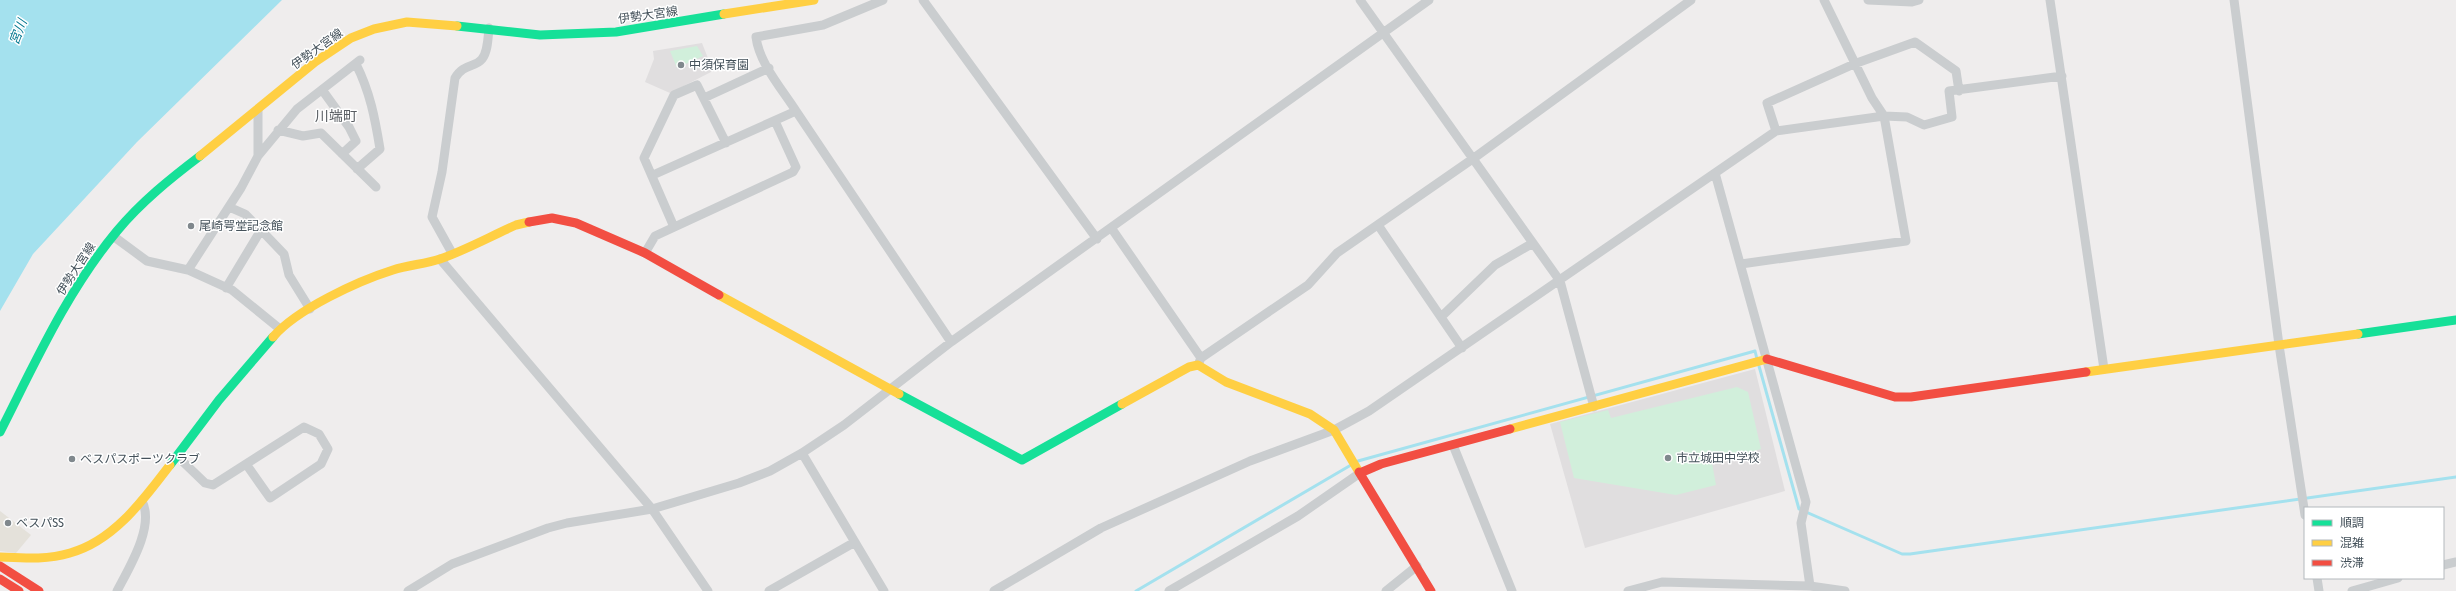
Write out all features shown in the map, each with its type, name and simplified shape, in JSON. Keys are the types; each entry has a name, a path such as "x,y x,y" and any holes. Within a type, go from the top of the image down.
{"street":[{"name":"伊勢大宮線","path":"0,432 70,298 84,275 113,236 159,191 258,110 339,46 364,32 396,23 415,21 489,28 540,35 616,32 814,0"},
{"path":"883,0 823,25 756,37 757,45 769,68 796,111 951,342"},
{"path":"923,0 1097,239"},
{"path":"1360,0 1474,158 1560,281 1593,404"},
{"path":"408,591 452,564 548,528 567,523 652,509 738,483 770,471 802,454 844,425 951,342 1112,229 1430,0"},
{"path":"0,557 42,558 71,553 108,533 142,501 219,400 280,329 310,309 352,285 393,270 440,259 516,225 552,218 576,223 645,253 800,341 891,388 1022,460 1200,362 1308,285 1337,253 1474,158 1691,0"},
{"path":"1741,264 1906,241 1884,116 1854,64 1824,0"},
{"path":"1868,0 1905,2 1919,0"},
{"path":"2050,0 2104,369"},
{"path":"2234,0 2279,345 2300,493 2304,510"},
{"path":"452,253 432,217 442,172 455,78 461,69 482,60 485,53 489,28"},
{"path":"1776,131 1767,103 1854,64 1915,42 1956,71 1959,91"},
{"path":"188,270 229,207 258,156 278,130 297,109 323,91 358,62 373,106 380,149 357,169"},
{"path":"704,98 769,68"},
{"path":"994,591 1101,528 1250,462 1334,430 1369,411 1776,131 1884,116 1906,117 1924,125 1952,117 1949,91 1959,91 2062,76"},
{"path":"674,227 644,158 674,95 697,85 726,143"},
{"path":"323,91 349,127 356,142 342,154"},
{"path":"258,110 258,156"},
{"path":"652,175 796,111"},
{"path":"645,253 655,236 793,172 796,167 775,121"},
{"path":"278,130 303,136 321,133 376,187"},
{"path":"1715,173 1767,359 1804,512 1801,523 1810,586"},
{"path":"229,207 245,214 284,254 289,275 310,309"},
{"path":"1378,225 1462,348"},
{"path":"1112,229 1200,362 1226,382 1310,414 1334,430 1431,591"},
{"path":"226,288 261,230"},
{"path":"113,236 147,261 188,270 226,288 280,329"},
{"path":"1441,317 1490,269 1533,243"},
{"path":"440,259 652,509 708,591"},
{"path":"1169,591 1298,516 1359,471 1593,404 1767,359 1875,392 1895,397 1912,397 2456,320"},
{"path":"176,456 205,483 213,485 304,427 319,434 328,449 320,464 270,498 246,464"},
{"path":"1453,445 1512,591"},
{"path":"802,454 884,591"},
{"path":"117,591 134,559 146,521 147,510 142,501"},
{"path":"769,591 855,542"},
{"path":"2444,565 2456,562"},
{"path":"0,566 39,591"},
{"path":"1386,591 1417,566"},
{"path":"0,579 19,591"},
{"path":"2317,579 2320,591"},
{"path":"2352,591 2394,579"},
{"path":"1628,591 1662,582 1743,588 1810,586 1845,591"},
{"path":"1654,584 1661,591"}],"shaded area":[{"name":"中須保育園","path":"702,43 713,71 670,93 645,82 654,59 653,51"},
{"name":"市立城田中学校","path":"1755,369 1785,491 1585,548 1550,424"},
{"name":"ベスパSS","path":"0,511 31,535 16,553 0,551"}],"green space":[{"path":"697,46 703,56 677,68 670,51"},
{"path":"1737,387 1748,392 1761,449 1712,463 1716,485 1676,495 1574,478 1560,422 1608,410 1611,418"}],"water":[{"name":"宮川","path":"0,0 282,0 137,142 33,254 0,311"}],"waterway":[{"path":"1358,461 1755,351 1757,359"},
{"path":"1759,366 1799,509 1902,554 2456,477"},
{"path":"1136,591 1351,465"}],"traffic: fast":[{"path":"457,26 540,35 616,32 724,14"},
{"path":"0,432 53,328 67,303 99,254 126,220 146,200 200,156"},
{"path":"2358,334 2456,320"},
{"path":"170,465 219,400 273,337"},
{"path":"899,394 1022,460 1122,404"}],"traffic: slow":[{"path":"724,14 814,0"},
{"path":"200,156 315,62 351,38 374,29 407,22 457,26"},
{"path":"273,337 297,316 312,306 363,281 393,270 440,259 516,225 529,222"},
{"path":"719,295 899,394"},
{"path":"2086,372 2358,334"},
{"path":"1510,429 1767,359"},
{"path":"1122,404 1189,367 1198,365 1226,382 1310,414 1334,430 1359,472"},
{"path":"0,557 53,557 70,553 101,539 114,529 139,505 170,465"}],"traffic: jam":[{"path":"529,222 552,218 576,223 645,253 719,295"},
{"path":"1767,359 1895,397 1911,397 2086,372"},
{"path":"1360,473 1381,464 1510,429"},
{"path":"1359,472 1431,591"},
{"path":"0,566 39,591"},
{"path":"0,579 19,591"}],"place":[{"name":"中須保育園","path":"681,65"},
{"name":"尾崎咢堂記念館","path":"191,226"},
{"name":"市立城田中学校","path":"1668,458"},
{"name":"ベスパスポーツクラブ","path":"72,459"},
{"name":"ベスパSS","path":"8,523"}],"district":[{"name":"川端町","path":"336,116"}]}
